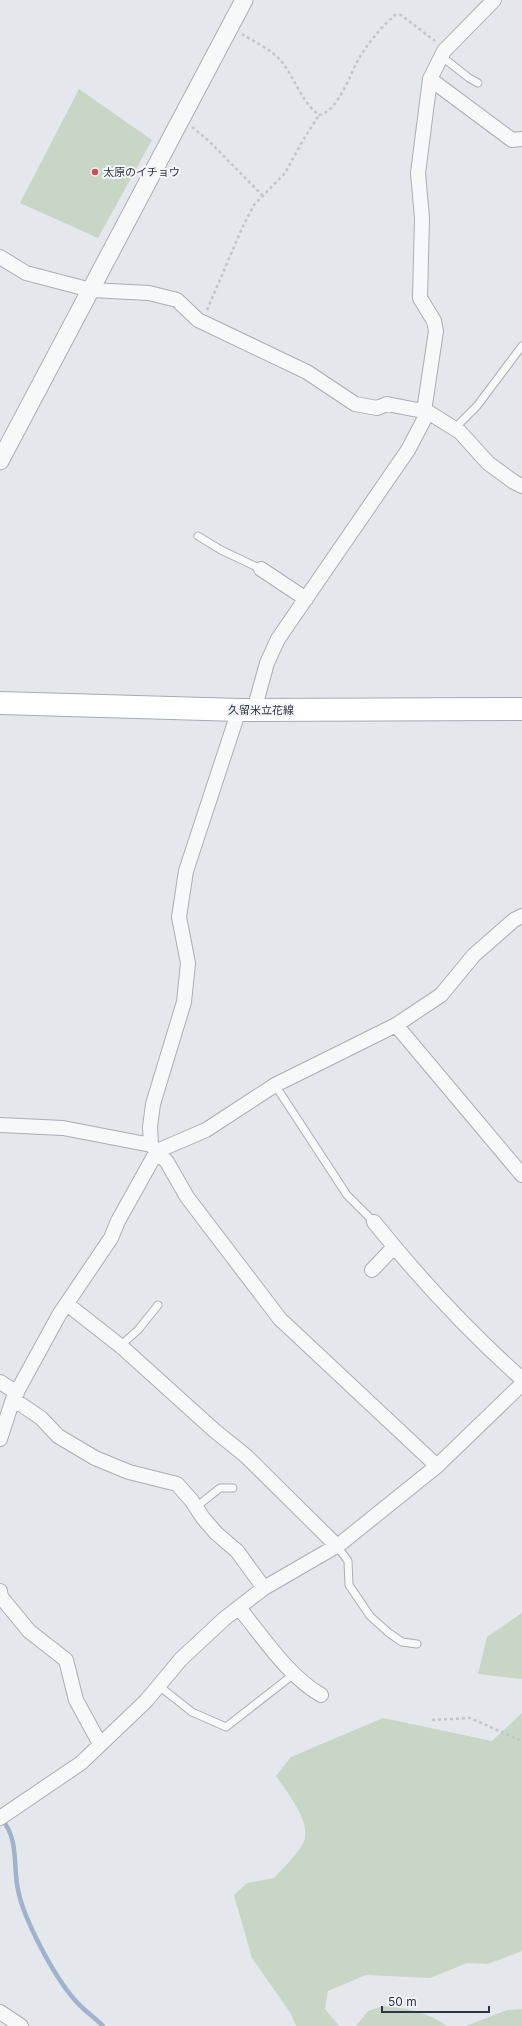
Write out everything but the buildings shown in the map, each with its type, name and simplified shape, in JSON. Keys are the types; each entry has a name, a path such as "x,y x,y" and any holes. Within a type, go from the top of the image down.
{"main road":[{"name":"久留米立花線","path":"0,703 246,710 522,709"}],"street":[{"path":"0,461 244,0"},
{"path":"437,1466 280,1319 187,1197 167,1162 154,1148 150,1127 152,1104 184,1002 188,963 179,917 186,872 246,710 278,639 408,450 426,411 436,331 434,321 420,298 422,218 418,174 430,79 444,52 494,0"},
{"path":"430,79 512,140 522,139"},
{"path":"0,257 26,272 90,290 149,293 176,300 200,321 307,372 355,404 377,408 387,404 426,411 460,432 488,463 522,486"},
{"path":"261,569 306,599"},
{"path":"0,1125 63,1128 154,1148 206,1130 275,1085 396,1025 441,995 474,954 514,920 522,916"},
{"path":"396,1025 522,1175"},
{"path":"0,1439 15,1396 67,1304 111,1238 154,1148"},
{"path":"374,1222 394,1247 481,1342 522,1379"},
{"path":"372,1270 394,1247"},
{"path":"67,1304 120,1346 215,1431 246,1456 337,1546"},
{"path":"0,1382 58,1436 95,1458 130,1472 176,1484 216,1533 237,1551 264,1588"},
{"path":"0,1818 81,1763 146,1701 181,1659 224,1620 264,1588 337,1546 437,1466 522,1384"},
{"path":"0,1591 1,1598 29,1631 66,1660 76,1700 100,1744"},
{"path":"239,1608 294,1674 312,1690 321,1695"},
{"path":"0,2012 21,2026"}],"lane":[{"path":"444,52 469,78 478,83"},
{"path":"454,429 477,406 522,346"},
{"path":"198,536 221,550 261,569"},
{"path":"275,1085 347,1195 374,1222"},
{"path":"120,1346 138,1330 158,1305"},
{"path":"196,1507 220,1488 233,1488"},
{"path":"337,1546 348,1561 349,1584 370,1616 389,1633 402,1642 417,1644"},
{"path":"159,1686 192,1712 226,1727 294,1674"}],"path":[{"path":"200,321 212,302 243,226 254,205 262,195 285,173 302,142 320,115 327,113 339,98 360,55 395,15 401,15 444,52"},
{"path":"230,26 280,59 304,98 313,110 320,115"},
{"path":"181,121 196,129 262,195"},
{"path":"432,1720 470,1718 522,1742"}],"green space":[{"path":"79,89 152,140 98,238 20,203"},
{"path":"522,1613 522,1679 478,1674 487,1637"},
{"path":"522,1713 522,1951 488,1964 467,1963 430,1978 366,1975 328,1991 325,2009 339,2026 296,2026 291,2014 252,1958 234,1895 247,1883 274,1878 296,1854 305,1837 305,1828 298,1809 276,1776 291,1757 383,1718 492,1741"},
{"path":"383,2006 400,2008 424,2014 447,2026 356,2026 368,2011"},
{"path":"522,2009 522,2026 466,2026 507,2010"}],"waterway":[{"path":"2,1820 11,1835 18,1890 21,1902 33,1932 66,1989 74,1999 103,2026"}],"place":[{"name":"太原のイチョウ","path":"95,172"}]}
